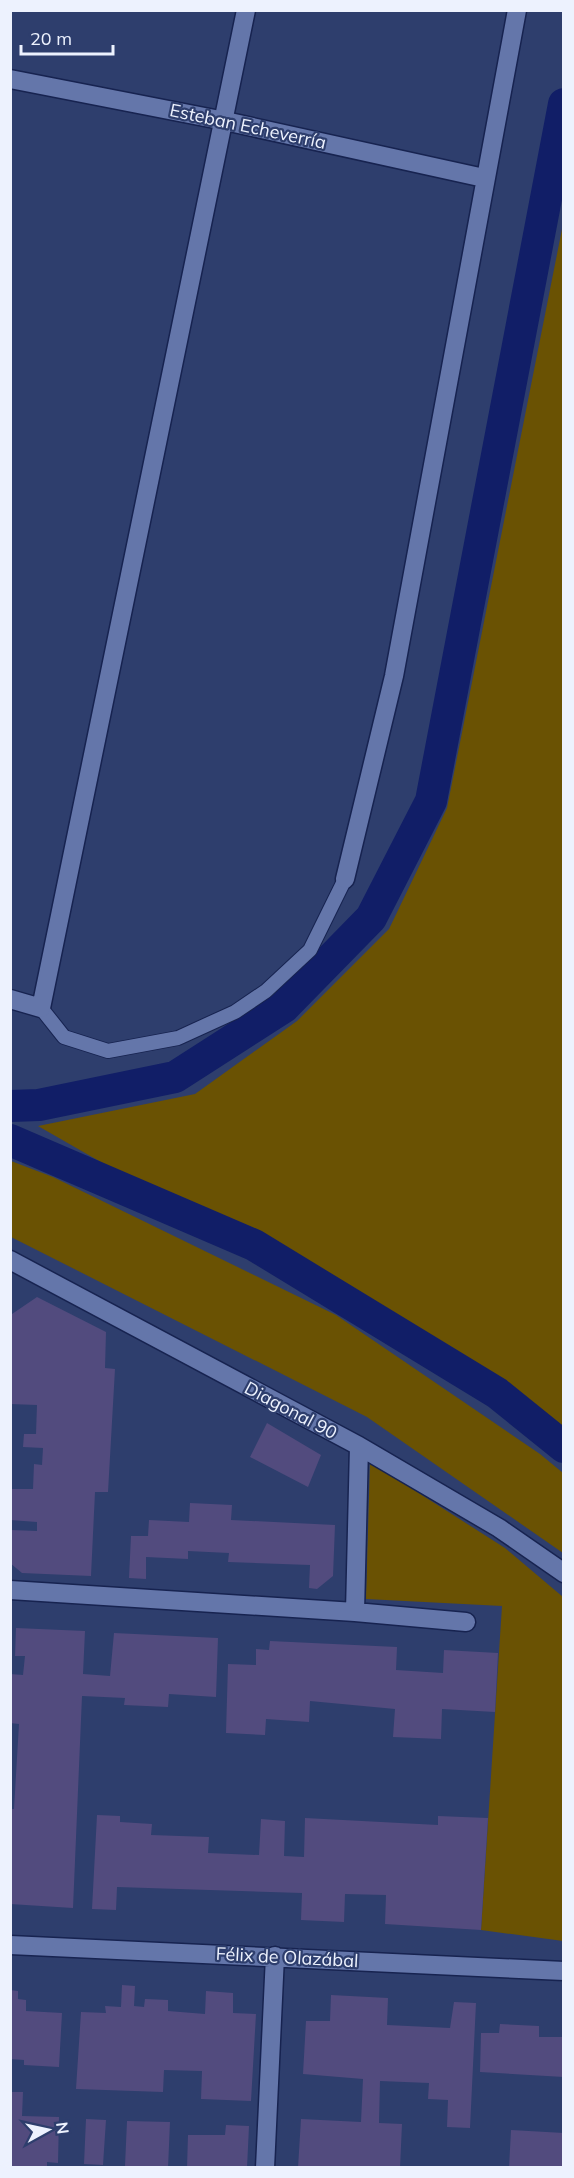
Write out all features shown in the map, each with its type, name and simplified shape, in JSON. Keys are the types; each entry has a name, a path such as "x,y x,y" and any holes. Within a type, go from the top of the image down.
{"street":[{"path":"10,999 41,1008 246,10"},
{"path":"345,879 394,676 484,178 517,10"},
{"name":"Esteban Echeverría","path":"10,79 225,121 484,178"},
{"name":"Diagonal 90","path":"10,1260 359,1446 499,1528 564,1573"},
{"path":"355,1612 359,1446"},
{"path":"10,1590 355,1612 466,1622"},
{"name":"Félix de Olazábal","path":"10,1945 564,1971"},
{"path":"265,2168 275,1956"}],"lane":[{"path":"41,1008 64,1036 108,1051 178,1038 235,1012 266,991 310,950 345,879"}],"shaded area":[{"path":"563,224 563,1427 38,1126 195,1094 297,1021 389,929 447,808"},
{"path":"11,1161 53,1177 336,1315 540,1454 563,1473 563,1553 367,1417 11,1237"},
{"path":"370,1462 505,1548 563,1597 563,1941 481,1930 502,1606 366,1599"}],"building":[{"path":"37,1297 106,1332 105,1368 115,1369 108,1492 95,1492 91,1576 22,1573 10,1563 10,1530 37,1531 37,1522 10,1520 10,1489 33,1489 34,1464 42,1465 43,1448 23,1447 24,1434 36,1434 37,1405 10,1404 12,1314"},
{"path":"267,1423 321,1455 308,1487 250,1457"},
{"path":"190,1503 232,1505 231,1520 335,1525 333,1576 317,1589 309,1588 310,1565 228,1562 229,1553 188,1551 188,1559 146,1557 146,1579 129,1578 131,1536 148,1536 149,1520 189,1522"},
{"path":"16,1628 85,1631 83,1674 110,1676 114,1633 218,1638 216,1697 169,1694 168,1707 124,1705 125,1698 82,1696 73,1908 10,1904 10,1809 14,1809 19,1724 10,1723 10,1674 23,1675 25,1656 15,1656"},
{"path":"270,1641 397,1647 396,1670 443,1673 444,1650 498,1653 495,1712 442,1709 441,1739 393,1737 395,1709 310,1701 309,1722 266,1719 265,1735 226,1733 228,1664 256,1665 256,1649 269,1650"},
{"path":"97,1815 120,1816 120,1822 152,1824 151,1835 209,1837 208,1853 259,1855 261,1819 285,1821 284,1856 304,1857 305,1818 438,1825 438,1816 488,1818 481,1930 385,1924 386,1895 345,1894 344,1922 301,1920 302,1893 117,1887 116,1910 92,1909"},
{"path":"122,1985 135,1986 134,2006 144,2007 145,1999 168,2000 168,2011 205,2014 206,1991 233,1993 233,2013 256,2014 251,2101 201,2099 202,2071 164,2070 163,2092 76,2089 81,2012 106,2013 105,2006 121,2007"},
{"path":"10,1990 18,1991 18,1999 26,2000 26,2011 62,2013 59,2067 24,2065 24,2060 10,2059"},
{"path":"331,1995 388,1998 387,2025 450,2028 454,2002 476,2003 470,2128 447,2127 448,2100 428,2099 429,2083 380,2081 379,2123 402,2124 400,2168 298,2168 301,2119 361,2122 363,2079 303,2074 306,2021 330,2021"},
{"path":"500,2024 539,2026 539,2037 564,2037 564,2077 480,2072 481,2033 499,2033"},
{"path":"10,2092 23,2092 22,2116 59,2117 58,2163 47,2162 47,2168 10,2168"},
{"path":"86,2119 106,2120 103,2165 84,2164"},
{"path":"127,2121 170,2122 168,2168 125,2166"},
{"path":"226,2125 249,2126 247,2168 187,2168 188,2135 225,2135"},
{"path":"511,2130 564,2133 564,2168 509,2168"}],"waterway":[{"path":"10,1106 39,1105 175,1077 284,1007 371,918 431,801 564,104"},
{"path":"10,1140 254,1245 497,1393 564,1447"}]}
